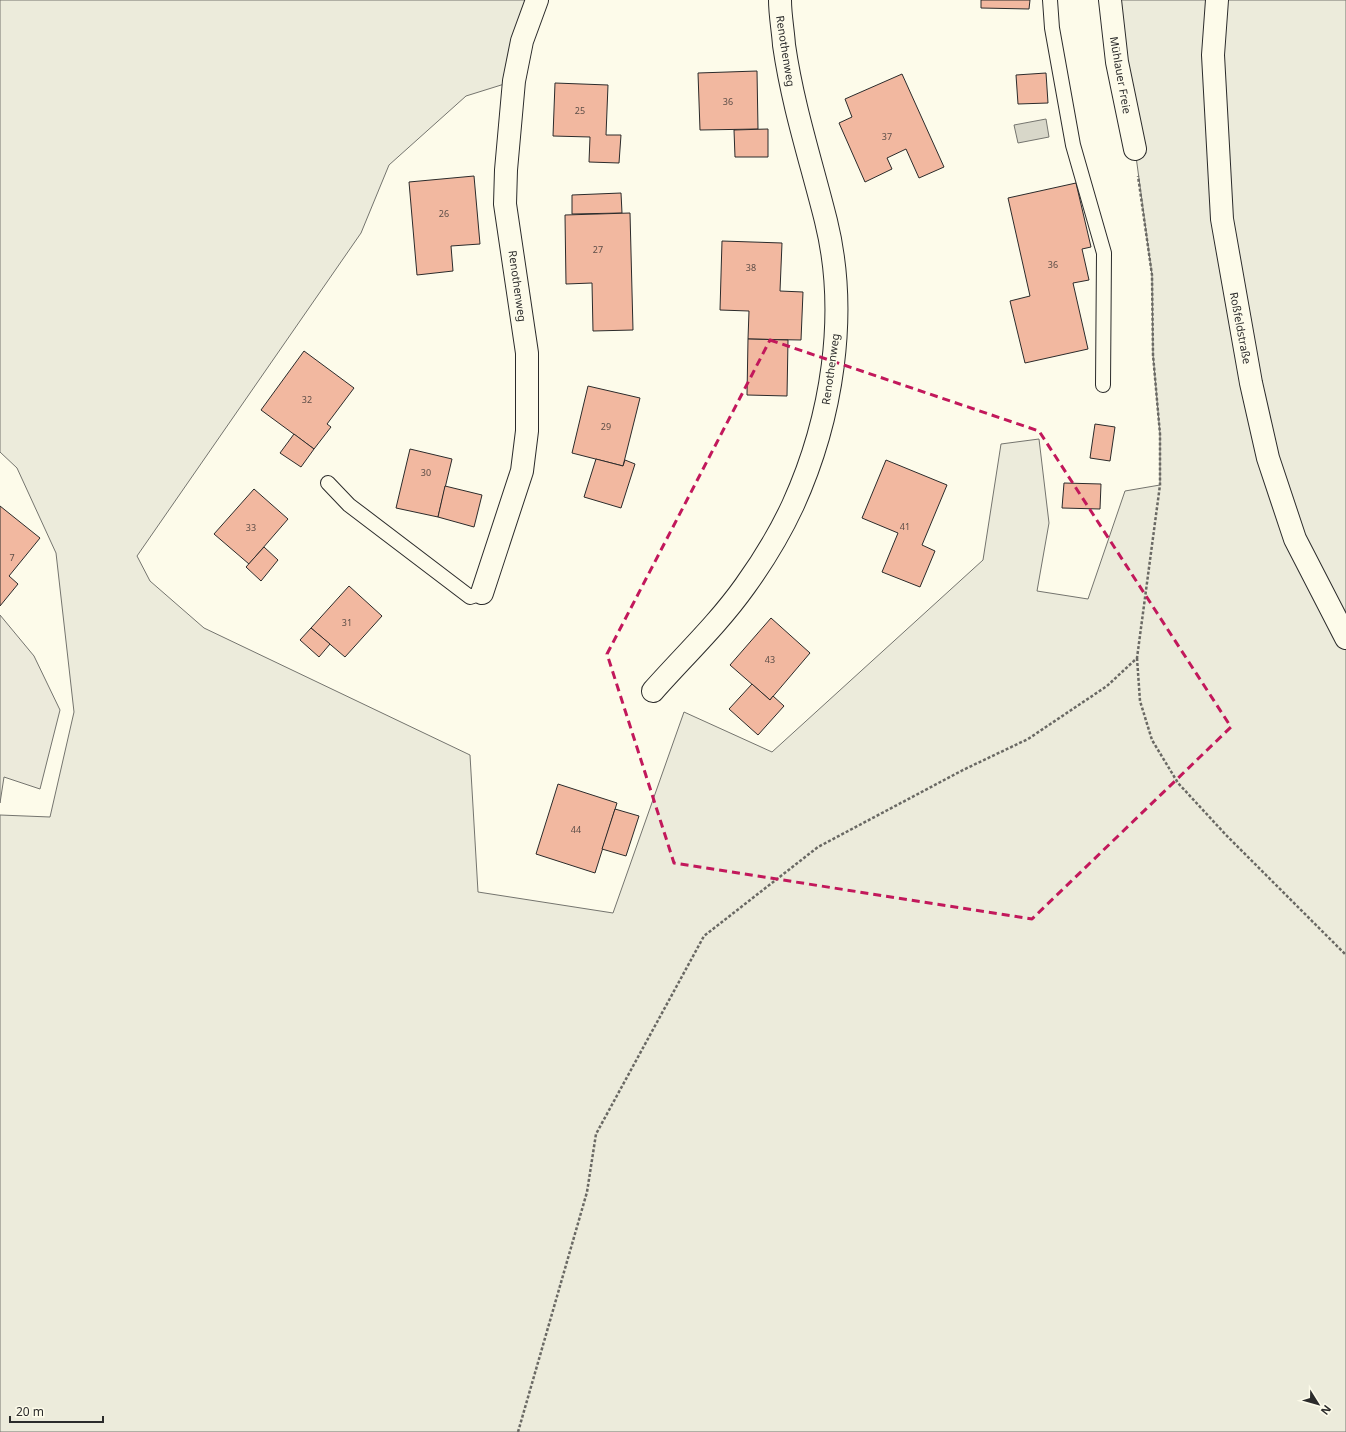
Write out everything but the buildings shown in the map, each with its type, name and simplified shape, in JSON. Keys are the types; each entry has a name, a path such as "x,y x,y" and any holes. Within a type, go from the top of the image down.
{"street":[{"name":"Renothenweg","path":"482,594 522,471 527,431 527,353 505,204 514,81 522,41 537,0"},
{"name":"Renothenweg","path":"653,691 744,588 770,547 796,499 811,459 824,410 837,318 835,267 826,221 796,114 786,61 780,0"},
{"name":"Mühlauer Freie","path":"1110,0 1117,62 1135,149"},
{"name":"Roßfeldstraße","path":"1217,0 1213,54 1222,219 1251,382 1268,458 1295,538 1346,638"}],"lane":[{"path":"1050,0 1052,28 1073,145 1104,253 1103,385"},
{"path":"328,483 349,505 470,597 482,594"}],"path":[{"path":"1135,149 1152,275 1153,355 1160,434 1160,485 1137,658 1140,701 1152,740 1178,783 1226,835 1346,955"},
{"path":"518,1432 587,1192 596,1134 704,936 818,848 956,774 1028,739 1107,686 1137,658"}],"highlighted area":[{"path":"770,340 1039,431 1231,727 1032,919 674,863 607,654"}],"shaded area":[{"path":"0,0 537,0 514,81 466,96 389,165 361,233 137,556 150,581 204,628 470,755 478,892 613,913 684,712 772,752 983,560 1001,444 1039,439 1049,523 1037,591 1088,599 1125,491 1160,485 1160,434 1153,355 1152,275 1135,149 1110,0 1346,0 1346,1432 0,1432 0,815 50,817 74,712 56,553 17,468 0,452"},
{"path":"1046,119 1049,137 1018,143 1014,125"},
{"path":"0,615 34,656 60,710 40,789 4,777 0,803"}]}
